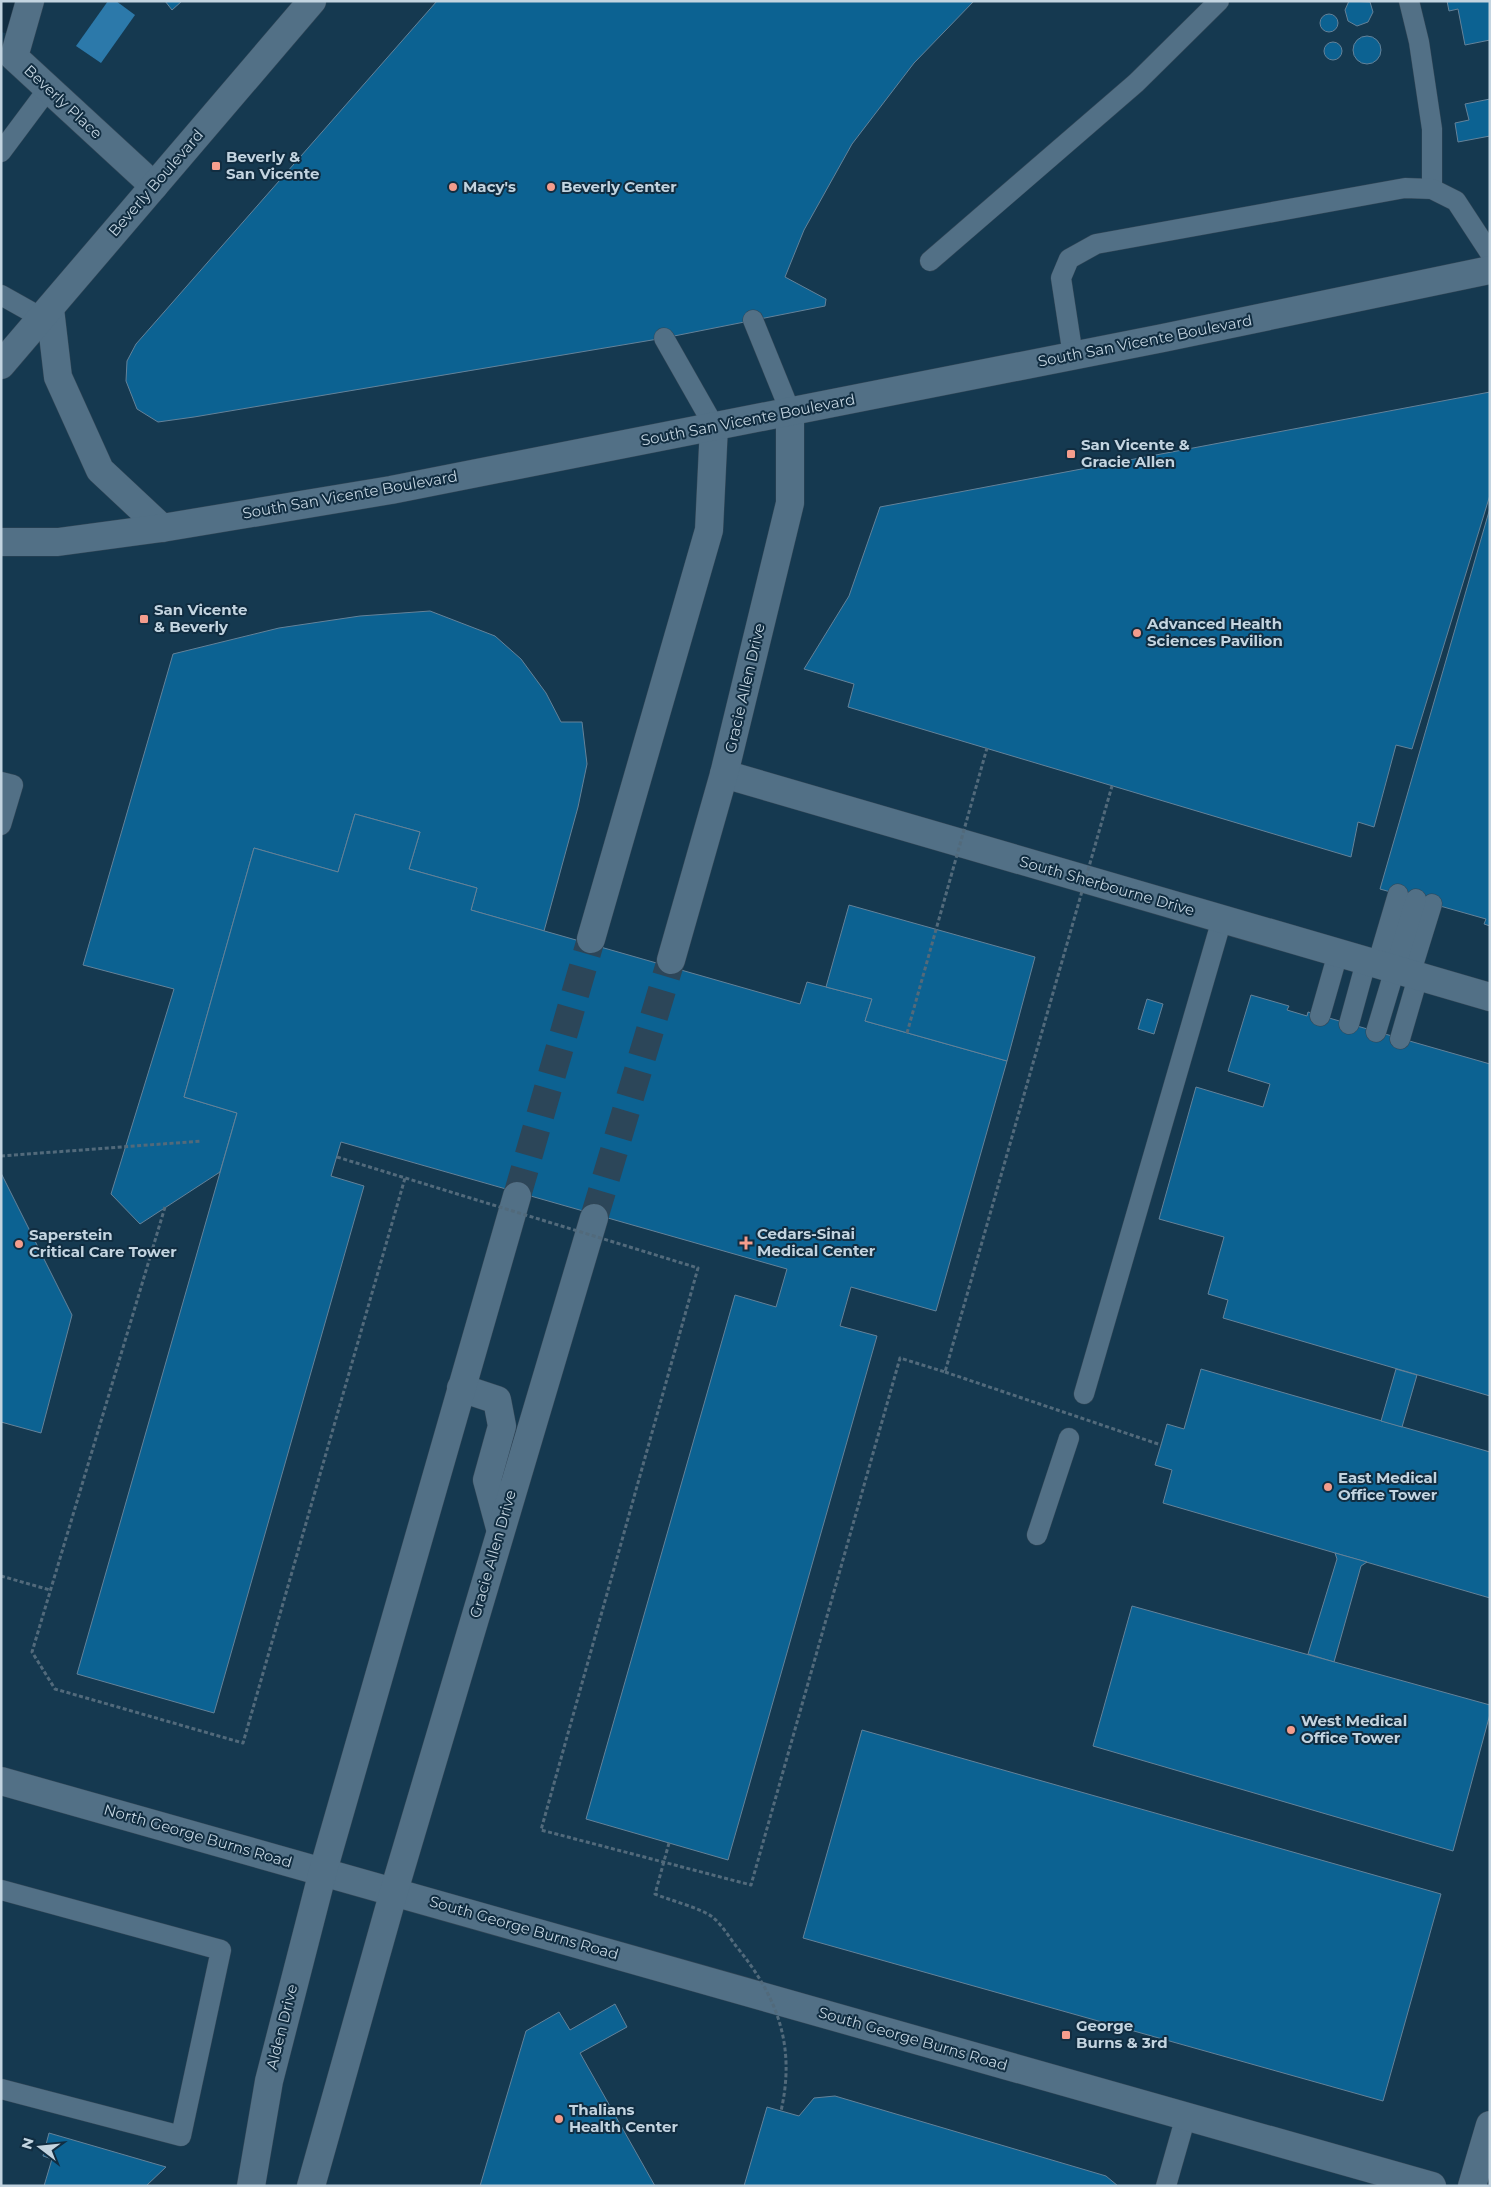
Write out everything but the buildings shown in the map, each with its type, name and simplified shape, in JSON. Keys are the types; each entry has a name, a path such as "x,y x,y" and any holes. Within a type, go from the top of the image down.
{"street":[{"name":"Beverly Place","path":"30,1 7,53 48,88 154,186"},
{"name":"Beverly Boulevard","path":"1,365 312,1"},
{"name":"South San Vicente Boulevard","path":"1,542 58,542 162,528 392,490 1073,356 1490,270"},
{"path":"46,313 58,376 100,470 162,528"},
{"name":"Gracie Allen Drive","path":"671,960 724,774 790,503 790,411"},
{"path":"590,939 709,530 714,426"},
{"name":"South Sherbourne Drive","path":"724,774 1490,997"},
{"path":"323,1870 517,1196"},
{"name":"Gracie Allen Drive","path":"394,1891 500,1528 594,1218"},
{"path":"461,1388 497,1400 502,1426 488,1480 500,1528"},
{"name":"North George Burns Road","path":"1,1782 394,1891"},
{"name":"Alden Drive","path":"251,2186 268,2081 323,1870"},
{"path":"311,2186 394,1891"},
{"name":"South George Burns Road","path":"394,1891 1432,2186"},
{"path":"1472,2186 1490,2125"}],"lane":[{"path":"930,261 1136,83 1219,1"},
{"path":"1409,1 1419,42 1432,129 1432,189"},
{"path":"1,152 48,88"},
{"path":"1073,356 1061,278 1069,260 1096,244 1405,188 1432,189 1456,201 1490,253"},
{"path":"1,295 46,313"},
{"path":"753,320 790,411"},
{"path":"664,338 714,426"},
{"path":"1,782 13,785 1,825"},
{"path":"1349,1024 1393,970 1415,899 1376,1032"},
{"path":"1084,1394 1222,919"},
{"path":"1320,1016 1338,953"},
{"path":"1393,970 1400,1039"},
{"path":"1037,1535 1069,1438"},
{"path":"1,1890 221,1950 181,2136 1,2089"},
{"path":"1166,2186 1186,2116"}],"path":[{"path":"907,1033 988,748"},
{"path":"945,1372 1112,786"},
{"path":"1,1156 202,1141"},
{"path":"337,1157 698,1268 541,1830 751,1885 900,1358 1160,1445"},
{"path":"165,1207 32,1652 55,1689 243,1743 405,1178"},
{"path":"1,1576 50,1590"},
{"path":"669,1842 655,1894 711,1916 758,1972 778,2015 786,2047 787,2085 781,2111"}],"shaded area":[{"name":"Cedars-Sinai Medical Center","path":"40,1 1490,1 1490,2186 1,2186 1,32 30,39"}],"water":[{"path":"108,1 116,1 135,15 101,63 76,46"}],"tunnel":[{"path":"517,1196 591,939"},
{"path":"594,1218 671,960"}],"place":[{"name":"Beverly & San Vicente","path":"216,166"},
{"name":"Macy's","path":"453,187"},
{"name":"Beverly Center","path":"551,187"},
{"name":"San Vicente & Gracie Allen","path":"1071,454"},
{"name":"San Vicente & Beverly","path":"144,619"},
{"name":"Advanced Health Sciences Pavilion","path":"1137,633"},
{"name":"Cedars-Sinai Medical Center","path":"746,1243"},
{"name":"Saperstein Critical Care Tower","path":"19,1244"},
{"name":"East Medical Office Tower","path":"1328,1487"},
{"name":"West Medical Office Tower","path":"1291,1730"},
{"name":"George Burns & 3rd","path":"1066,2035"},
{"name":"Thalians Health Center","path":"559,2119"}]}
